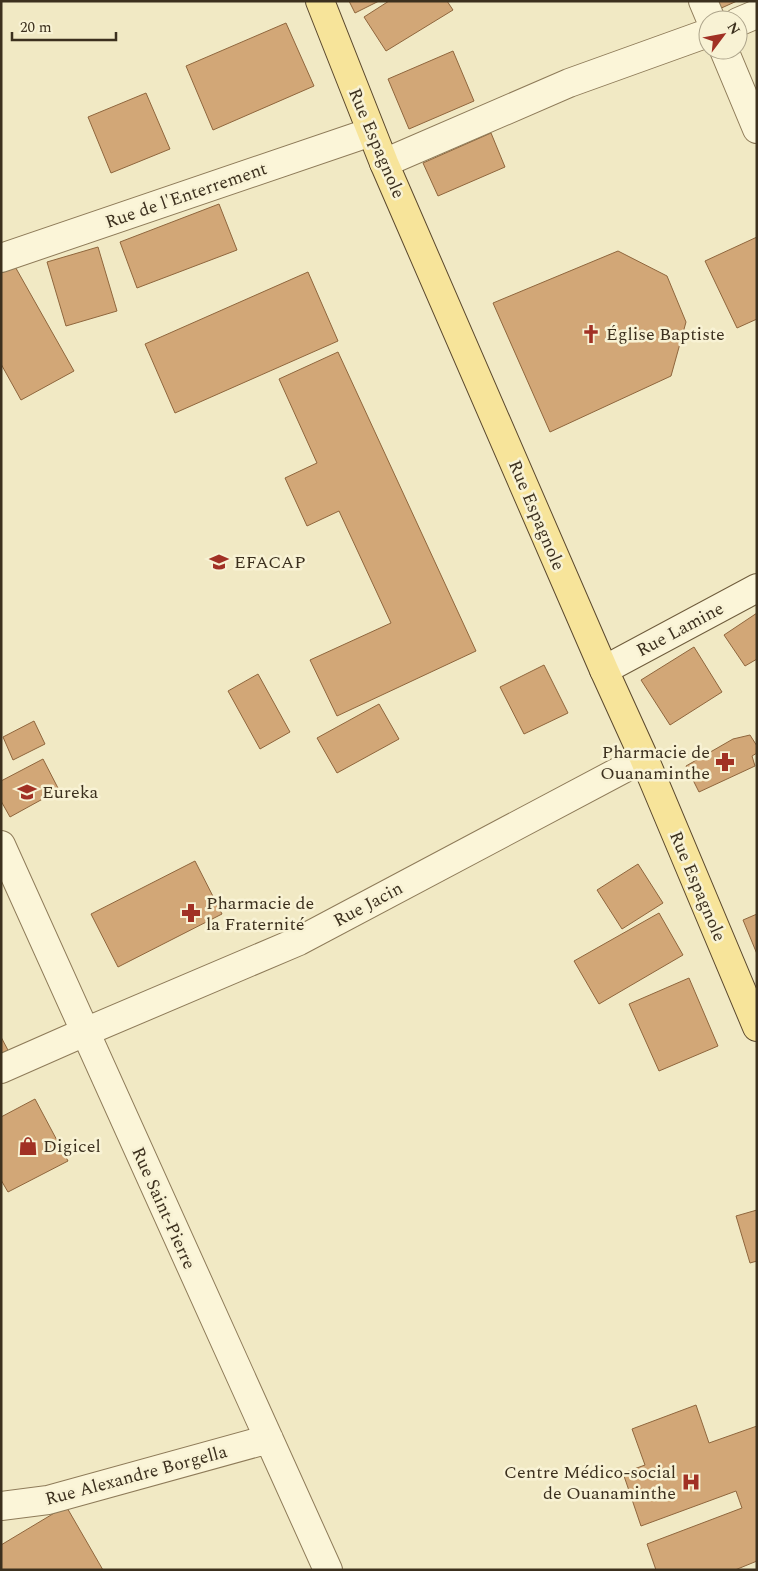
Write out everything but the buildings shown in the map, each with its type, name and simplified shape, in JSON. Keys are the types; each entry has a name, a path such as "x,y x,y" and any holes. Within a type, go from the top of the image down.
{"main road":[{"name":"Rue Espagnole","path":"320,1 384,163 644,758 757,1026"}],"street":[{"path":"384,163 569,83 698,38"},
{"path":"728,60 757,129"},
{"name":"Rue de l'Enterrement","path":"1,258 371,132"},
{"name":"Rue Lamine","path":"604,670 757,588"},
{"name":"Rue Jacin","path":"1,1070 299,940 644,758"},
{"name":"Rue Saint-Pierre","path":"1,845 328,1570"},
{"name":"Rue Alexandre Borgella","path":"1,1506 48,1500 269,1439"}],"place":[{"name":"Église Baptiste","path":"591,334"},
{"name":"EFACAP","path":"219,562"},
{"name":"Pharmacie de Ouanaminthe","path":"725,762"},
{"name":"Eureka","path":"27,792"},
{"name":"Pharmacie de la Fraternité","path":"191,913"},
{"name":"Digicel","path":"28,1146"},
{"name":"Centre Médico-social de Ouanaminthe","path":"691,1482"}]}
